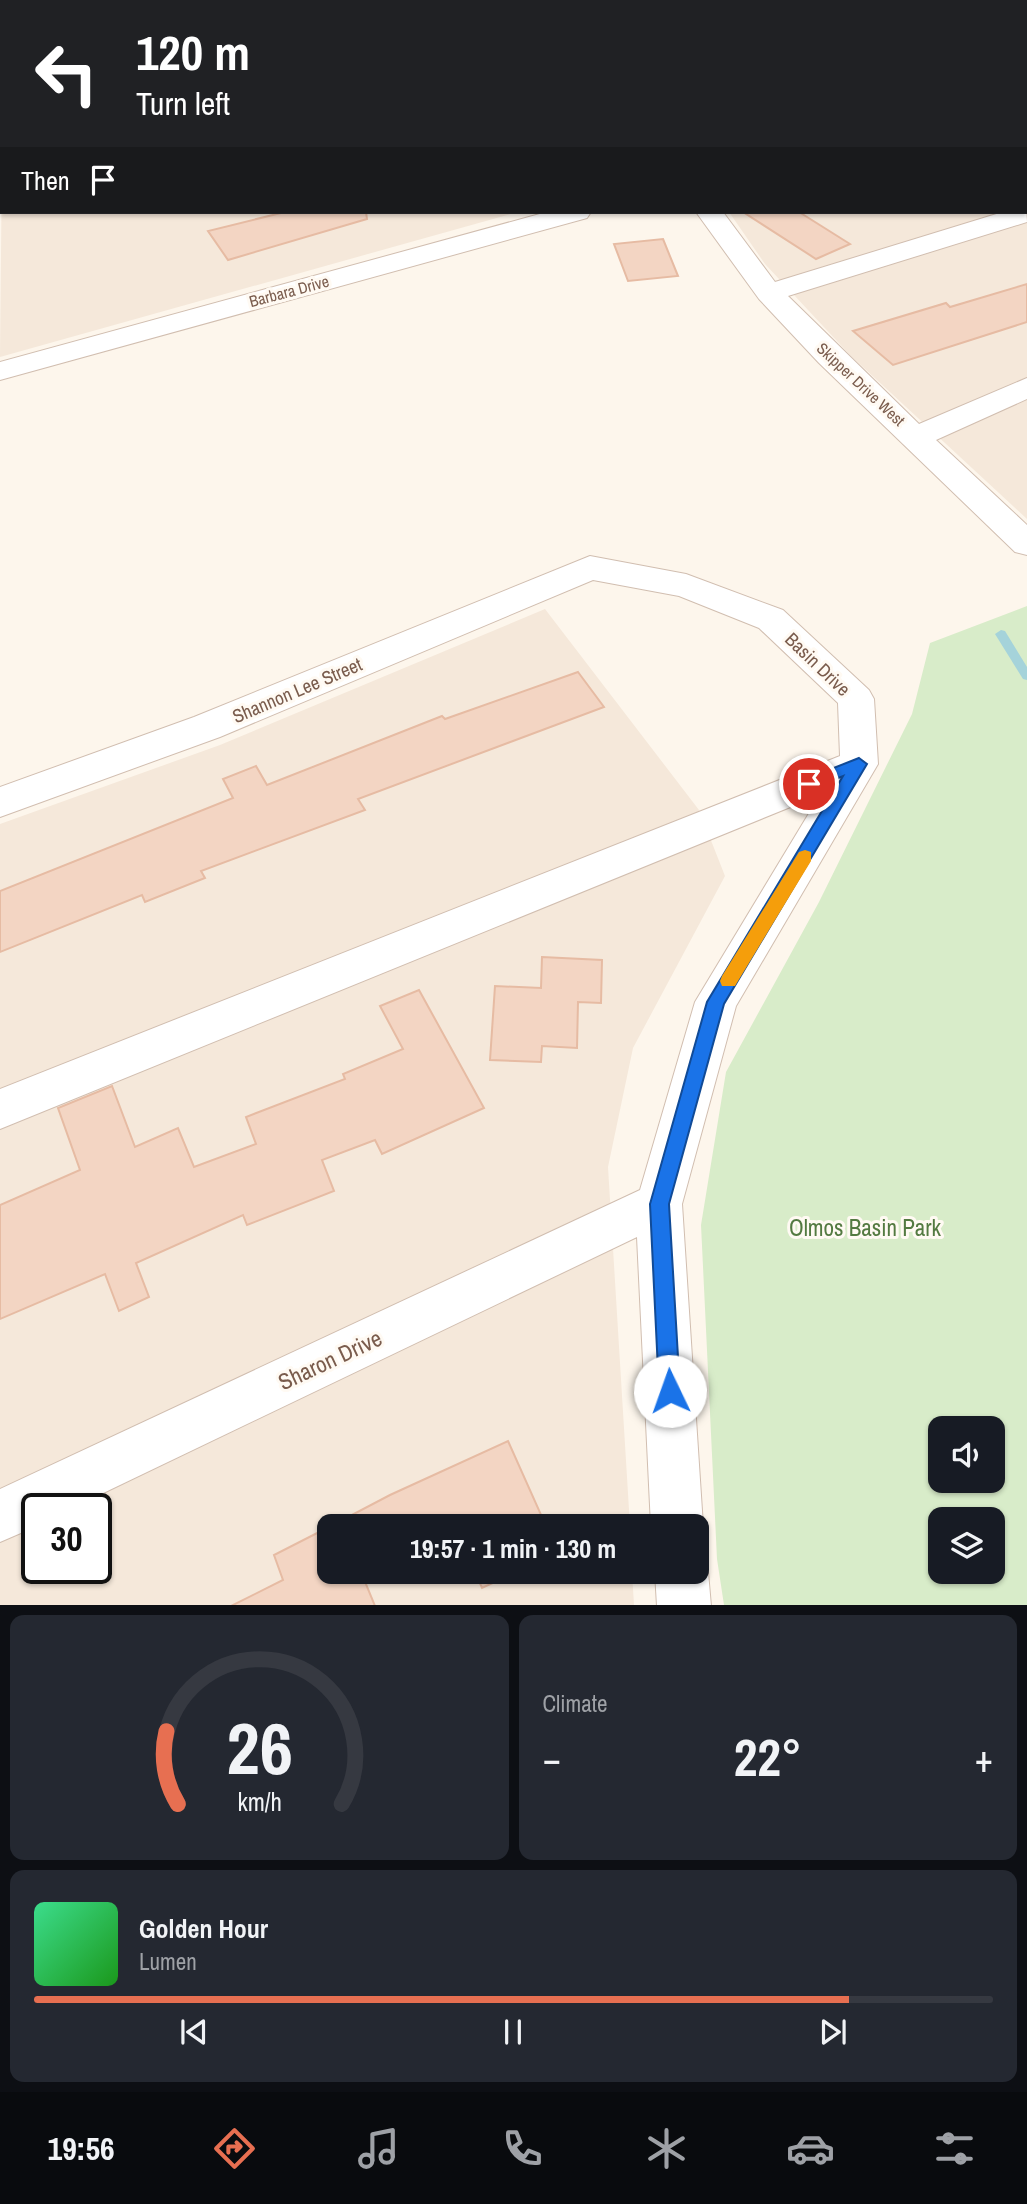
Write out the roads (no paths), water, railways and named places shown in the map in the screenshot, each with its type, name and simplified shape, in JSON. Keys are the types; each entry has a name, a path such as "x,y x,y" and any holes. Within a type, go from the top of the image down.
{"street":[{"name":"Barbara Drive","path":"0,371 570,214"},
{"name":"Skipper Drive West","path":"711,214 756,279 830,357 1027,544"},
{"path":"769,293 1027,214"},
{"path":"917,437 1027,387"},
{"name":"Basin Drive","path":"590,568 686,586 771,619 856,699 859,764"},
{"name":"Shannon Lee Street","path":"0,802 207,727 590,568"},
{"path":"0,1109 859,764"},
{"path":"676,1514 659,1204 716,1002 859,764"},
{"name":"Sharon Drive","path":"0,1516 659,1204"},
{"path":"682,1584 684,1605"}],"waterway":[{"path":"1001,634 1027,676"}],"park label":[{"name":"Olmos Basin Park","path":"865,1228"}]}
